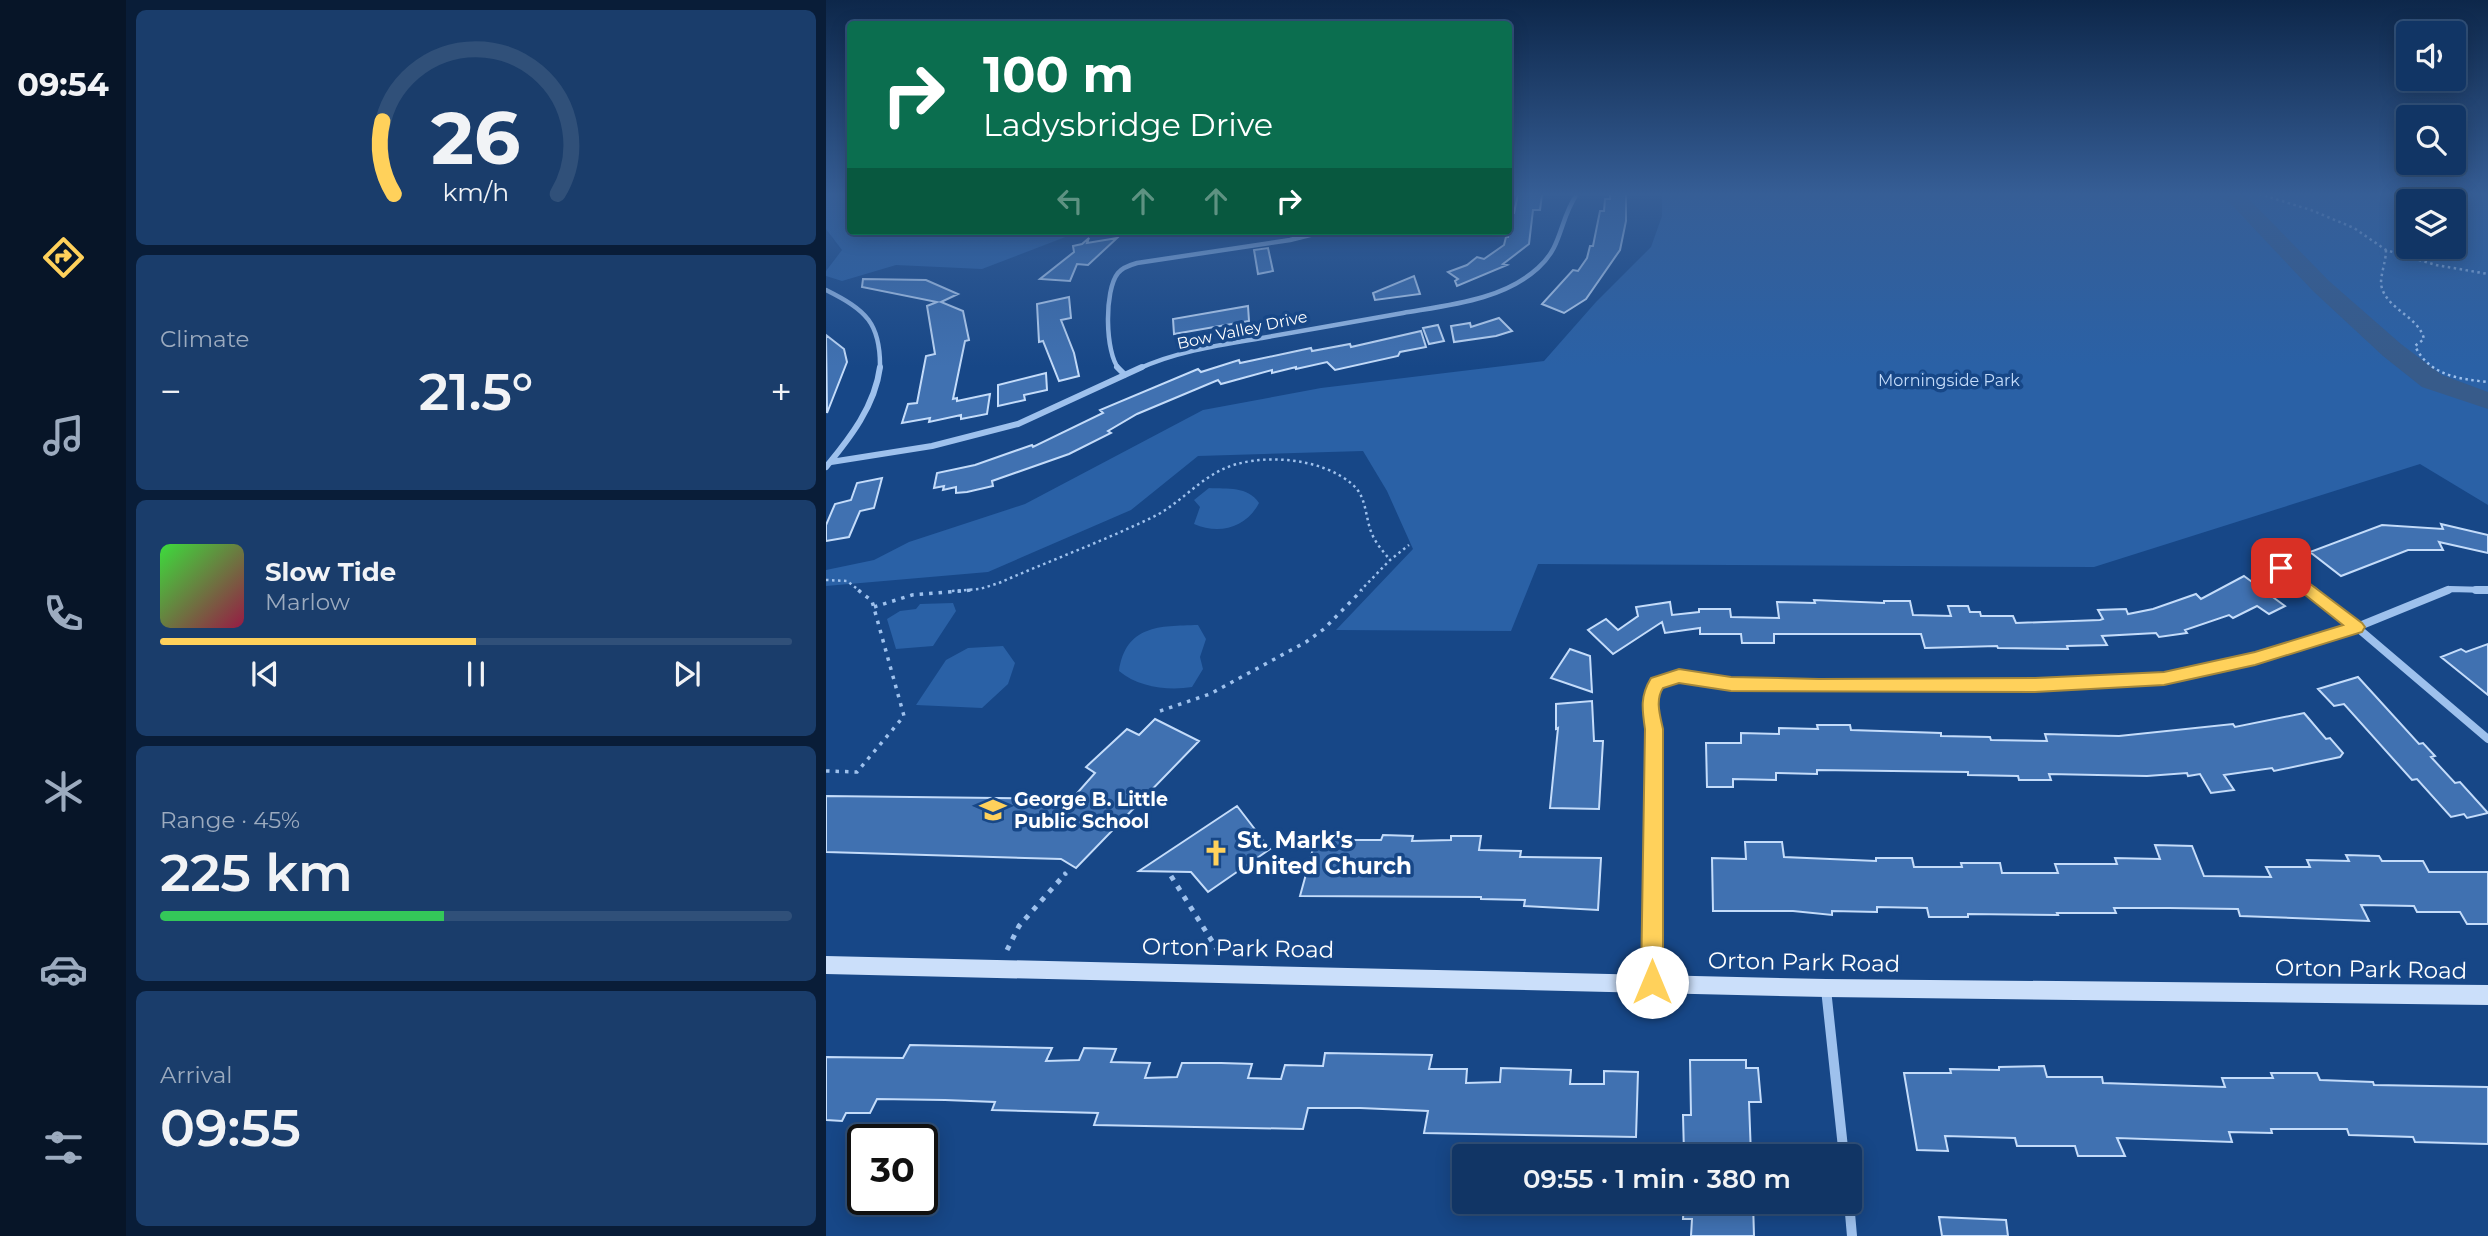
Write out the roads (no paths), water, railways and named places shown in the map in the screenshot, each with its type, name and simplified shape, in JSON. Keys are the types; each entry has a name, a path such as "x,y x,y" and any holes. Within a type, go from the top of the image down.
{"street":[{"path":"1125,374 1115,365 1108,325 1117,275 1137,262 1209,252"},
{"name":"Bow Valley Drive","path":"828,464 932,446 1018,424 1125,374 1193,351 1450,305 1488,295 1523,279 1543,264 1552,252"},
{"path":"826,290 850,300 866,314 877,332 883,362 873,398 853,433 828,464"},
{"path":"2264,556 2313,590 2488,739"},
{"path":"1652,982 1654,729 1650,708 1651,693 1657,682 1679,676 1731,684 2035,685 2164,678 2255,659 2357,627 2450,589 2488,590"},
{"name":"Orton Park Road","path":"826,964 1826,988 2488,995"},
{"path":"1826,988 1843,1144"},
{"path":"1850,1214 1852,1236"}],"waterway":[{"path":"2288,252 2321,286 2392,350 2432,381 2488,401"}],"place":[{"name":"George B. Little Public School","path":"993,810"},
{"name":"St. Mark's United Church","path":"1216,853"}],"park label":[{"name":"Morningside Park","path":"1949,380"}]}
